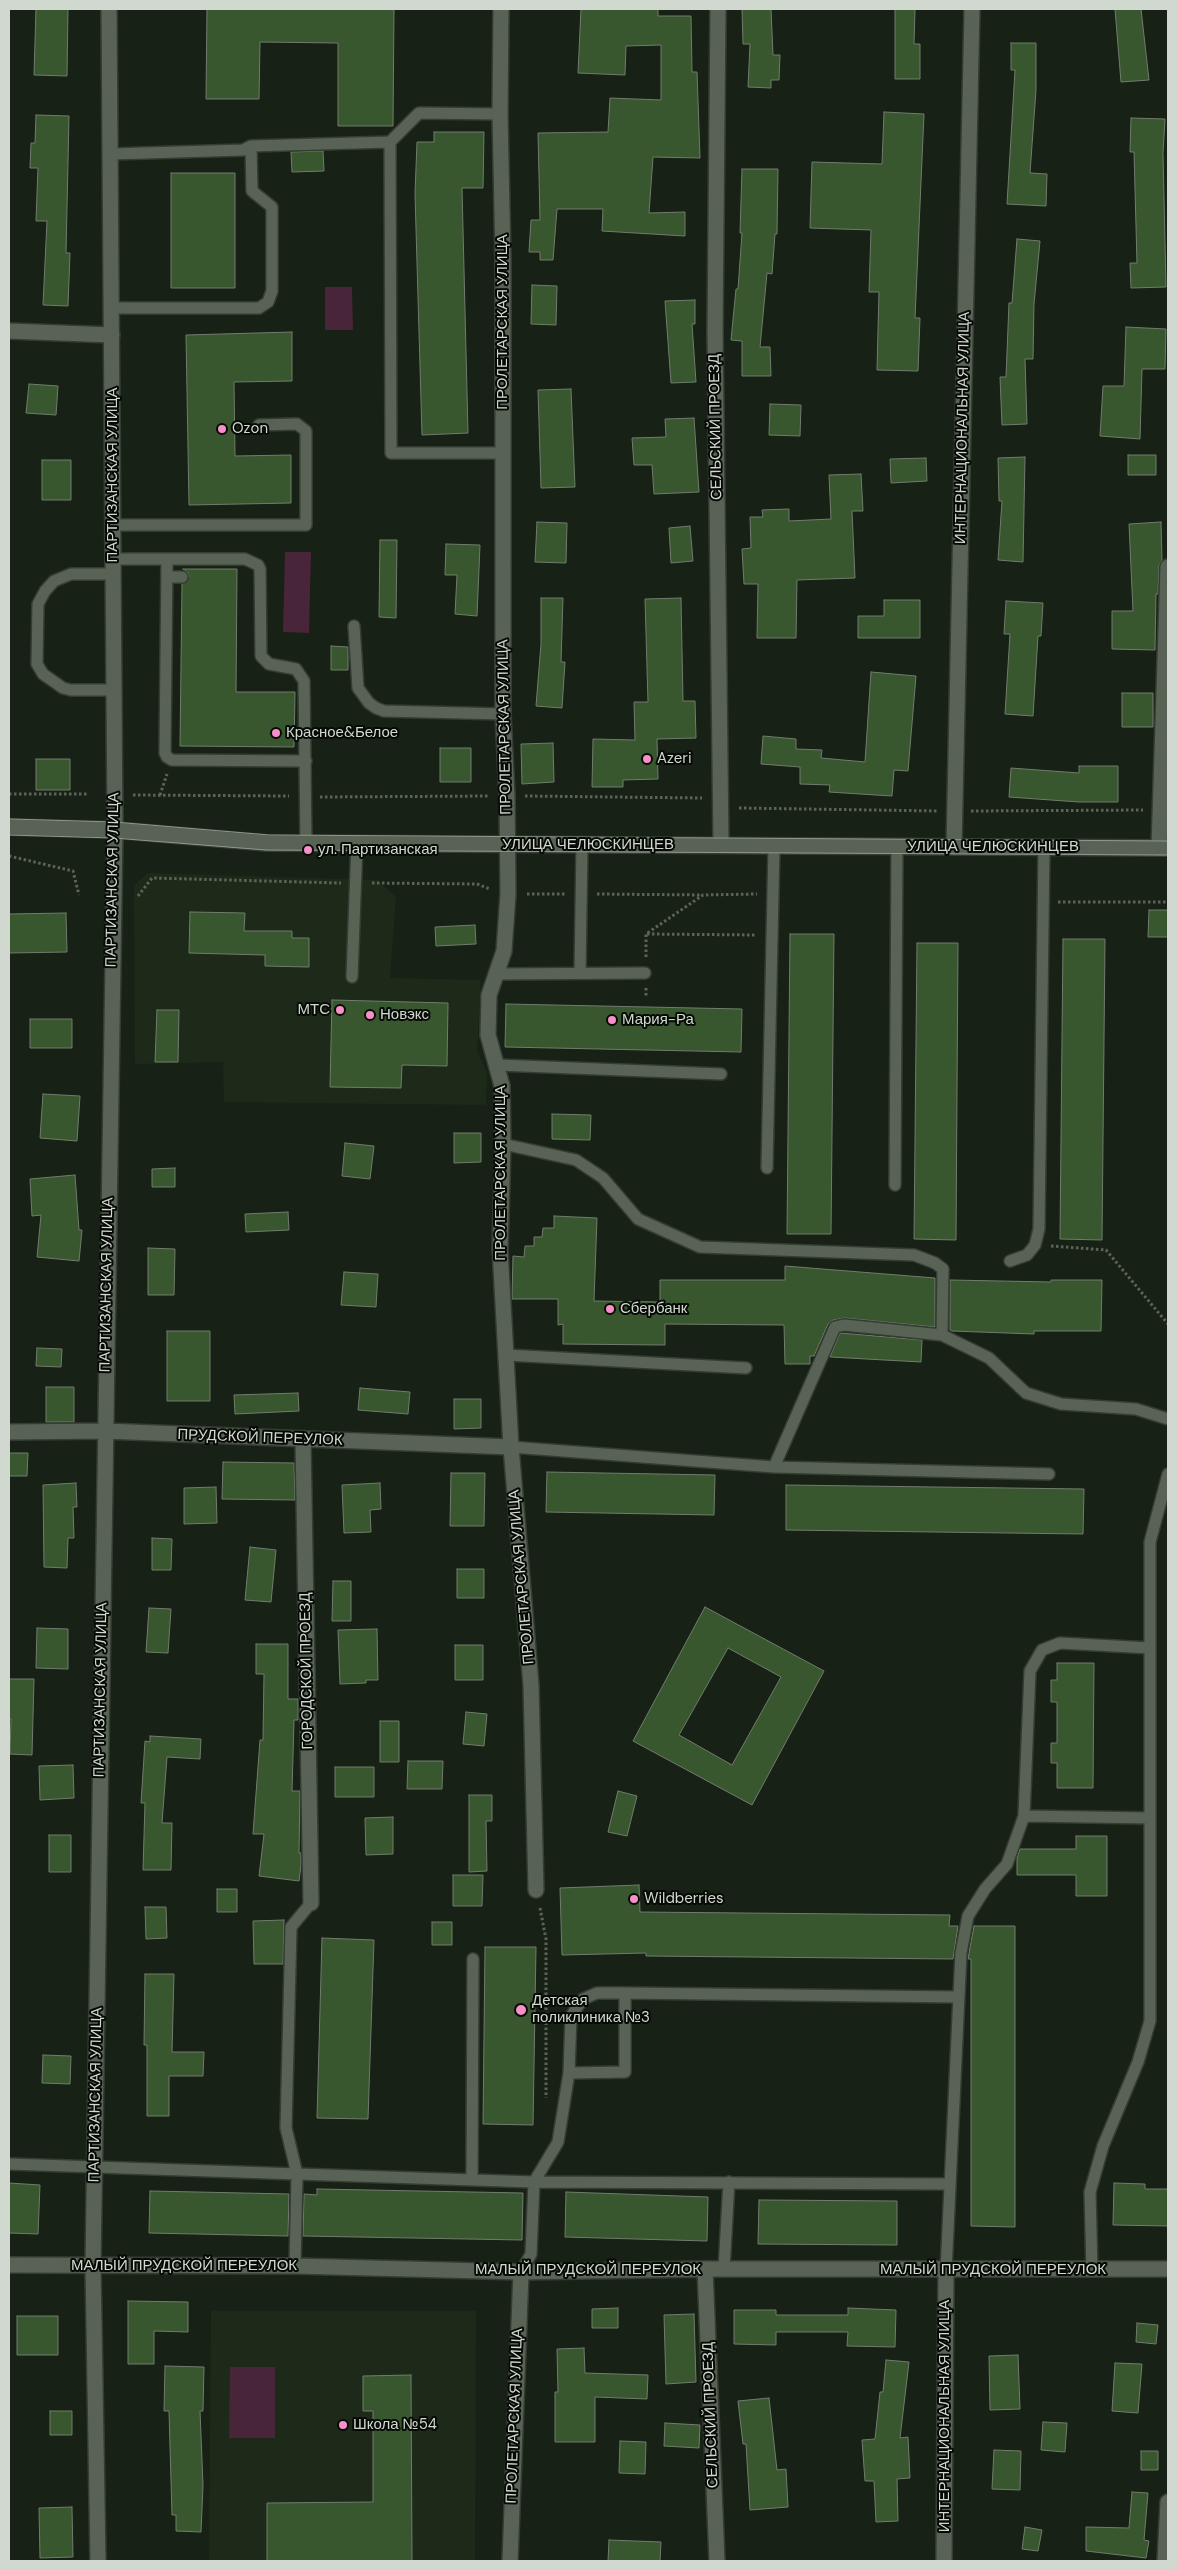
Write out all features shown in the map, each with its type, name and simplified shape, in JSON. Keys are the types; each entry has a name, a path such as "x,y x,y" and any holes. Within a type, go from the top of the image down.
{"street":[{"name":"ПАРТИЗАНСКАЯ УЛИЦА","path":"98,2561 93,2266 115,830 109,9"},
{"name":"ПРОЛЕТАРСКАЯ УЛИЦА","path":"501,9 503,714 507,796 508,894 504,951 489,995 488,1035 498,1065 502,1086 504,1144 500,1249 511,1447 531,1685 536,1890"},
{"name":"СЕЛЬСКИЙ ПРОЕЗД","path":"718,9 715,331 722,798 721,845"},
{"name":"ИНТЕРНАЦИОНАЛЬНАЯ УЛИЦА","path":"954,847 972,9"},
{"path":"9,331 112,335"},
{"path":"1164,848 1159,810 1168,567"},
{"name":"УЛИЦА ЧЕЛЮСКИНЦЕВ","path":"9,827 115,830 268,843 1164,848"},
{"name":"ПРУДСКОЙ ПЕРЕУЛОК","path":"9,1432 105,1432 511,1447"},
{"name":"ГОРОДСКОЙ ПРОЕЗД","path":"303,1440 311,1903"},
{"name":"МАЛЫЙ ПРУДСКОЙ ПЕРЕУЛОК","path":"9,2265 296,2266 521,2272 706,2269 1092,2271 1168,2269"},
{"name":"СЕЛЬСКИЙ ПРОЕЗД","path":"706,2269 717,2561"},
{"name":"ИНТЕРНАЦИОНАЛЬНАЯ УЛИЦА","path":"944,2561 946,2271"},
{"name":"ПРОЛЕТАРСКАЯ УЛИЦА","path":"510,2561 521,2272"},
{"path":"1165,2561 1168,2502"}],"lane":[{"path":"111,154 243,150 251,146 390,142 419,113 500,114"},
{"path":"390,142 391,453 503,453"},
{"path":"112,308 259,308 268,302 272,291 272,207 252,191 251,146"},
{"path":"113,525 306,525 306,431 297,424 259,425"},
{"path":"167,559 165,753 167,757 172,760 306,761"},
{"path":"115,690 71,690 63,688 43,674 37,664 38,604 45,591 54,581 71,574 167,559 245,559 258,565 260,569 259,651 269,664 296,669 303,677 306,843"},
{"path":"166,577 182,577"},
{"path":"354,626 358,688 369,703 376,708 384,711 503,714"},
{"path":"352,977 357,843"},
{"path":"580,973 582,845"},
{"path":"767,1168 774,846"},
{"path":"895,1186 897,847"},
{"path":"1010,1261 1027,1255 1035,1245 1039,1229 1044,847"},
{"path":"496,974 645,973"},
{"path":"498,1065 721,1074"},
{"path":"504,1144 576,1160 603,1178 638,1219 700,1247 914,1255 935,1263 943,1269 942,1335"},
{"path":"774,1467 835,1327 844,1325 942,1335 990,1358 1026,1393 1061,1404 1136,1409 1168,1419"},
{"path":"506,1355 746,1368"},
{"path":"511,1447 774,1467 1049,1474"},
{"path":"1092,2271 1090,2192 1103,2146 1138,2062 1150,2021 1150,1542 1168,1474"},
{"path":"946,2271 961,1953 968,1916 985,1889 1007,1864 1024,1816 1030,1670 1042,1650 1060,1643 1150,1648"},
{"path":"1024,1816 1150,1818"},
{"path":"296,2266 297,2174 286,2128 291,1927 311,1903"},
{"path":"472,2180 474,1959"},
{"path":"521,2272 531,2254 534,2182 558,2142 569,2073 571,2016 582,1999 597,1993 959,1997"},
{"path":"569,2073 626,2072 625,1993"},
{"path":"9,2164 534,2182 950,2184"},
{"path":"724,2269 729,2182"}],"path":[{"path":"9,794 88,794"},
{"path":"507,796 727,798 732,806 740,808 955,811 1159,810"},
{"path":"9,856 73,871 79,895"},
{"path":"138,896 152,878 477,884 488,887 495,894 773,894"},
{"path":"646,934 704,895"},
{"path":"1043,902 1168,902"},
{"path":"646,934 772,936"},
{"path":"646,934 646,998"},
{"path":"1035,1245 1106,1250 1168,1324"},
{"path":"536,1890 546,1939 546,2106"}],"shaded area":[{"path":"325,287 352,287 353,330 325,330"},
{"path":"285,552 311,552 309,633 283,632"},
{"path":"147,873 377,880 396,897 390,978 481,980 477,1052 487,1071 486,1105 224,1102 223,1062 135,1064 134,886"},
{"name":"Школа №54","path":"211,2311 476,2311 475,2561 209,2561"},
{"path":"230,2367 275,2367 275,2438 229,2438"}],"building":[{"path":"36,9 68,9 67,76 34,75"},
{"path":"207,9 394,9 393,126 338,126 338,43 260,42 259,99 206,99"},
{"path":"581,9 658,9 658,16 691,16 692,72 697,72 700,158 653,157 649,213 685,212 685,236 602,231 603,209 557,209 553,260 540,260 540,252 529,252 531,220 540,220 538,133 608,132 610,98 661,100 661,45 626,46 625,75 578,73"},
{"path":"742,9 771,9 773,55 780,55 779,80 771,80 771,88 748,87 750,44 743,44"},
{"path":"895,9 915,9 914,44 920,44 920,79 895,79"},
{"path":"1115,9 1141,9 1149,80 1121,82"},
{"path":"1011,43 1036,43 1036,90 1030,173 1047,174 1046,206 1007,204 1015,70 1011,70"},
{"path":"884,112 924,114 915,318 920,318 918,371 877,370 879,292 869,292 871,230 810,228 812,162 882,164"},
{"path":"36,115 69,116 66,253 70,253 68,306 43,305 47,221 36,221 38,168 30,168 31,143 35,143"},
{"path":"1131,118 1165,119 1163,153 1166,287 1131,288 1130,263 1137,263 1134,152 1130,152"},
{"path":"434,132 484,132 483,188 462,188 468,433 422,435 415,194 417,142 434,142"},
{"path":"323,151 324,171 292,172 291,152"},
{"path":"742,169 778,169 777,234 775,234 772,274 767,273 760,347 770,347 771,376 742,376 742,341 731,340 736,289 738,289 742,233 740,233"},
{"path":"171,173 235,173 235,288 171,288"},
{"path":"1017,239 1040,241 1034,304 1033,359 1025,359 1027,424 1002,425 1000,377 1006,377 1009,303 1012,303"},
{"path":"532,285 557,286 556,325 531,324"},
{"path":"695,300 695,324 692,324 696,382 671,383 665,301"},
{"path":"1126,327 1166,329 1165,369 1142,369 1140,439 1100,436 1103,386 1124,386"},
{"path":"292,332 292,381 234,382 235,456 291,455 291,503 189,505 186,335"},
{"path":"29,384 58,386 56,415 26,413"},
{"path":"571,389 575,487 541,488 538,390"},
{"path":"770,404 801,405 800,436 769,435"},
{"path":"694,418 699,492 654,494 652,465 634,465 632,438 666,437 665,419"},
{"path":"1128,455 1156,455 1156,475 1128,475"},
{"path":"1025,457 1023,562 998,560 1002,501 999,501 998,458"},
{"path":"926,458 927,481 891,483 890,459"},
{"path":"42,460 71,460 71,500 42,500"},
{"path":"861,474 863,511 852,511 855,578 797,580 796,638 757,638 758,584 744,584 742,549 751,548 750,517 763,517 762,510 789,509 789,521 831,519 829,475"},
{"path":"537,522 567,523 566,563 535,562"},
{"path":"1161,522 1162,560 1159,566 1158,594 1156,594 1155,650 1112,649 1112,611 1133,611 1129,524"},
{"path":"690,526 693,561 671,563 669,528"},
{"path":"380,540 397,540 396,618 379,617"},
{"path":"446,544 480,545 477,616 455,614 457,575 445,575"},
{"path":"183,569 237,569 236,692 295,692 294,747 180,746 182,584 189,577 188,573"},
{"path":"541,598 563,598 561,662 565,662 562,708 536,706 541,644"},
{"path":"681,598 683,701 695,701 696,738 657,739 658,779 623,780 623,787 592,787 593,739 635,740 634,702 648,702 645,599"},
{"path":"884,600 920,600 920,638 858,638 858,616 884,616"},
{"path":"1006,601 1043,603 1041,636 1038,636 1033,716 1005,714 1010,634 1004,634"},
{"path":"331,646 348,647 348,670 331,670"},
{"path":"871,672 916,676 908,771 894,770 892,796 829,792 830,785 800,784 800,767 761,764 763,736 796,739 796,749 822,750 821,758 865,762"},
{"path":"1122,693 1153,693 1153,727 1122,727"},
{"path":"553,743 554,782 522,784 521,744"},
{"path":"440,748 471,748 471,782 440,782"},
{"path":"36,759 70,759 70,790 36,790"},
{"path":"1079,766 1118,766 1118,802 1079,802 1009,797 1011,768 1079,773"},
{"path":"1149,910 1168,910 1168,937 1148,937"},
{"path":"190,912 245,913 244,931 292,931 292,938 309,938 309,967 265,966 265,955 189,953"},
{"path":"66,913 67,952 9,953 9,914"},
{"path":"475,925 476,944 436,946 435,927"},
{"path":"790,934 834,934 831,1234 787,1234"},
{"path":"1063,939 1105,939 1102,1240 1060,1239"},
{"path":"917,943 958,943 956,1240 914,1239"},
{"path":"332,1000 448,1003 447,1066 402,1065 401,1088 330,1087"},
{"path":"506,1004 742,1009 741,1052 505,1047"},
{"path":"157,1010 179,1010 178,1062 155,1062"},
{"path":"30,1019 72,1019 72,1048 30,1048"},
{"path":"43,1094 80,1096 77,1141 40,1138"},
{"path":"552,1114 591,1115 590,1140 552,1139"},
{"path":"454,1133 481,1133 481,1162 454,1163"},
{"path":"345,1143 374,1146 370,1179 342,1176"},
{"path":"175,1168 175,1187 152,1187 152,1169"},
{"path":"75,1175 79,1230 82,1230 79,1261 37,1257 41,1215 32,1216 30,1179"},
{"path":"288,1212 289,1230 246,1232 245,1214"},
{"path":"554,1216 597,1218 594,1301 660,1302 660,1280 785,1280 785,1266 935,1278 935,1327 845,1318 833,1320 828,1324 814,1356 810,1356 810,1364 785,1364 784,1325 665,1324 665,1345 563,1344 563,1324 558,1325 558,1299 512,1299 513,1256 524,1257 525,1246 534,1246 534,1237 542,1237 543,1228 554,1228"},
{"path":"148,1248 175,1249 174,1295 148,1295"},
{"path":"344,1272 378,1274 376,1307 341,1305"},
{"path":"950,1280 1051,1282 1051,1280 1102,1280 1101,1331 1034,1331 1034,1334 952,1331 950,1330"},
{"path":"167,1331 210,1331 210,1401 167,1401"},
{"path":"840,1333 922,1340 921,1362 830,1357"},
{"path":"37,1348 62,1349 61,1367 36,1366"},
{"path":"46,1387 74,1387 74,1422 46,1422"},
{"path":"360,1388 410,1392 408,1414 358,1410"},
{"path":"298,1393 299,1411 235,1414 234,1395"},
{"path":"454,1399 481,1399 481,1428 454,1429"},
{"path":"9,1453 28,1453 27,1476 9,1476"},
{"path":"223,1462 294,1463 295,1500 222,1499"},
{"path":"547,1472 715,1475 714,1515 546,1512"},
{"path":"451,1473 485,1473 484,1526 450,1526"},
{"path":"76,1483 77,1507 73,1507 74,1538 68,1538 67,1568 44,1567 43,1485"},
{"path":"380,1483 381,1509 370,1510 371,1532 344,1533 342,1485"},
{"path":"786,1485 1084,1489 1083,1534 786,1530"},
{"path":"216,1487 217,1523 184,1524 184,1488"},
{"path":"152,1538 172,1539 171,1570 152,1570"},
{"path":"250,1547 276,1550 271,1602 245,1600"},
{"path":"457,1569 484,1569 484,1598 457,1598"},
{"path":"333,1581 351,1581 351,1621 332,1621"},
{"path":"705,1607 824,1671 752,1805 633,1741","holes":["728,1648 781,1677 732,1765 679,1735"]},
{"path":"149,1608 171,1609 168,1653 146,1652"},
{"path":"37,1628 68,1629 68,1669 36,1668"},
{"path":"377,1629 378,1680 366,1680 366,1683 340,1684 338,1630"},
{"path":"256,1644 288,1644 288,1699 298,1699 298,1720 294,1720 292,1791 300,1791 299,1853 301,1853 301,1865 299,1881 259,1876 264,1834 253,1834 260,1740 263,1740 264,1674 256,1674"},
{"path":"455,1645 483,1645 483,1680 455,1680"},
{"path":"1057,1663 1094,1663 1093,1788 1057,1788 1057,1763 1051,1763 1051,1743 1057,1743 1057,1702 1051,1702 1051,1680 1057,1680"},
{"path":"9,1679 34,1679 32,1755 10,1754"},
{"path":"466,1712 487,1714 484,1746 463,1744"},
{"path":"380,1721 399,1721 399,1762 380,1762"},
{"path":"150,1736 201,1739 200,1759 167,1757 162,1823 172,1823 171,1870 143,1870 145,1803 141,1803 145,1741 150,1742"},
{"path":"408,1761 443,1761 442,1789 407,1789"},
{"path":"73,1765 74,1798 40,1800 39,1766"},
{"path":"335,1767 374,1767 374,1797 335,1797"},
{"path":"618,1791 637,1796 627,1836 608,1832"},
{"path":"469,1795 492,1795 492,1821 486,1821 487,1871 469,1872"},
{"path":"393,1817 393,1854 366,1855 365,1818"},
{"path":"49,1835 71,1835 71,1872 49,1872"},
{"path":"1076,1836 1107,1836 1107,1896 1076,1896 1076,1875 1017,1875 1017,1858 1020,1849 1076,1849"},
{"path":"453,1875 483,1875 482,1906 453,1906"},
{"path":"639,1885 640,1912 950,1915 949,1926 958,1926 953,1959 646,1956 646,1953 562,1955 560,1888"},
{"path":"217,1889 237,1889 237,1912 217,1912"},
{"path":"145,1907 166,1907 167,1938 146,1939"},
{"path":"284,1920 283,1964 254,1964 253,1921"},
{"path":"432,1922 452,1922 452,1945 432,1945"},
{"path":"974,1926 1015,1926 1015,2227 971,2226 971,1959 968,1959"},
{"path":"322,1938 374,1940 368,2119 317,2118"},
{"path":"485,1947 536,1947 533,2125 483,2124"},
{"path":"145,1974 174,1974 172,2052 204,2052 203,2076 169,2076 169,2116 147,2116 147,2045 144,2045"},
{"path":"43,2055 71,2056 70,2084 42,2083"},
{"path":"9,2183 40,2185 38,2234 9,2233"},
{"path":"1114,2183 1145,2184 1145,2189 1168,2189 1168,2226 1113,2225"},
{"path":"317,2189 523,2193 522,2240 303,2236 304,2194 317,2195"},
{"path":"150,2191 289,2194 288,2236 149,2233"},
{"path":"566,2192 708,2197 707,2241 565,2237"},
{"path":"759,2200 897,2201 897,2245 758,2244"},
{"path":"128,2301 188,2302 188,2332 154,2331 154,2364 128,2364"},
{"path":"618,2308 618,2328 592,2328 592,2309"},
{"path":"848,2308 896,2310 895,2347 847,2346 848,2332 776,2332 776,2345 734,2344 734,2310 776,2310 776,2315 848,2315"},
{"path":"694,2314 696,2382 666,2384 664,2315"},
{"path":"17,2316 58,2316 58,2355 17,2355"},
{"path":"1137,2323 1158,2325 1156,2344 1136,2342"},
{"path":"584,2348 585,2373 648,2375 647,2399 595,2397 595,2442 555,2442 555,2392 558,2392 557,2349"},
{"path":"1018,2355 1020,2409 990,2410 989,2356"},
{"path":"886,2360 909,2362 900,2438 908,2437 910,2478 897,2479 898,2521 876,2522 874,2481 865,2481 862,2440 875,2439 880,2392 883,2392"},
{"path":"1115,2363 1142,2364 1138,2413 1112,2411"},
{"path":"165,2366 204,2367 203,2411 200,2411 203,2485 201,2532 176,2531 176,2515 172,2515 169,2411 164,2411"},
{"path":"411,2375 412,2561 267,2561 267,2503 373,2502 373,2411 363,2411 363,2376"},
{"path":"769,2398 777,2470 786,2469 788,2507 750,2510 746,2444 743,2444 738,2401"},
{"path":"50,2411 72,2411 72,2435 50,2435"},
{"path":"1043,2422 1067,2423 1065,2452 1041,2450"},
{"path":"665,2423 700,2425 699,2448 664,2446"},
{"path":"620,2441 646,2442 645,2474 619,2473"},
{"path":"994,2450 1021,2451 1020,2490 992,2489"},
{"path":"1141,2451 1158,2451 1158,2470 1141,2470"},
{"path":"1132,2492 1148,2493 1144,2540 1149,2541 1146,2558 1086,2551 1086,2527 1129,2528"},
{"path":"72,2507 73,2557 40,2558 39,2508"},
{"path":"1025,2527 1042,2530 1038,2551 1022,2549"},
{"path":"609,2540 661,2542 660,2561 608,2561"}],"tram line":[{"path":"9,819 114,822 269,835 1168,841"},
{"path":"9,835 114,838 266,850 1168,855"}],"place":[{"name":"Ozon","path":"222,429"},
{"name":"Красное&Белое","path":"276,733"},
{"name":"Azeri","path":"647,759"},
{"name":"ул. Партизанская","path":"308,850"},
{"name":"МТС","path":"340,1010"},
{"name":"Новэкс","path":"370,1015"},
{"name":"Мария-Ра","path":"612,1020"},
{"name":"Сбербанк","path":"610,1309"},
{"name":"Wildberries","path":"634,1899"},
{"name":"Детская поликлиника №3","path":"521,2010"},
{"name":"Школа №54","path":"343,2425"}]}
